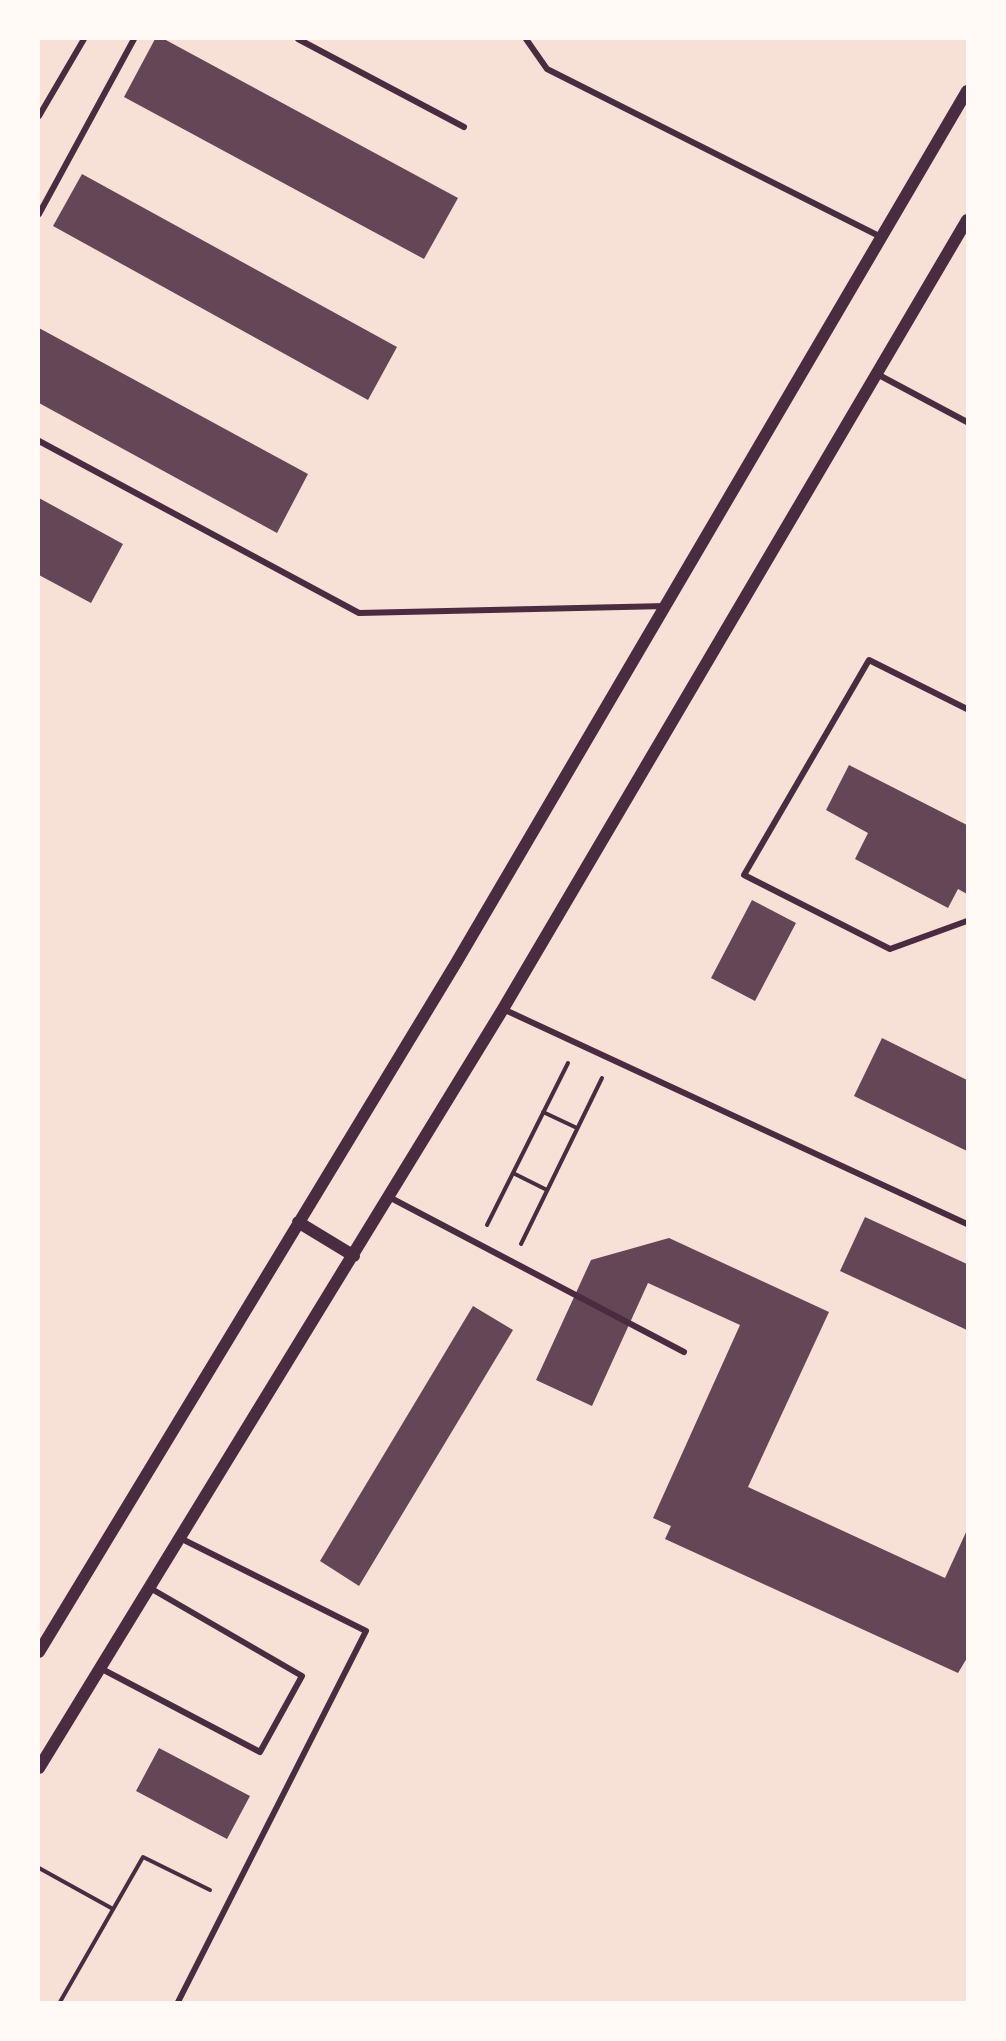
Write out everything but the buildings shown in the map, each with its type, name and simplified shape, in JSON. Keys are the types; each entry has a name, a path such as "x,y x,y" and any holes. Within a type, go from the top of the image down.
{"main road":[{"path":"39,1652 456,963 967,91"},
{"path":"39,1768 503,1009 967,220"},
{"path":"298,1222 354,1256"}],"street":[{"path":"39,117 84,39"},
{"path":"39,213 134,39"},
{"path":"298,39 464,127"},
{"path":"526,39 547,69 882,237"},
{"path":"877,374 967,422"},
{"path":"39,441 359,613 667,606"},
{"path":"967,709 869,660 744,875 890,949 967,921"},
{"path":"503,1009 967,1224"},
{"path":"389,1197 684,1352"},
{"path":"178,2002 366,1631 180,1538"},
{"path":"100,1668 260,1752 302,1676 150,1588"}],"path":[{"path":"478,1244 578,1043"},
{"path":"512,1261 611,1058"},
{"path":"543,1112 577,1128"},
{"path":"513,1173 547,1190"},
{"path":"60,2002 143,1857 230,1900"},
{"path":"39,1868 113,1909"}]}
